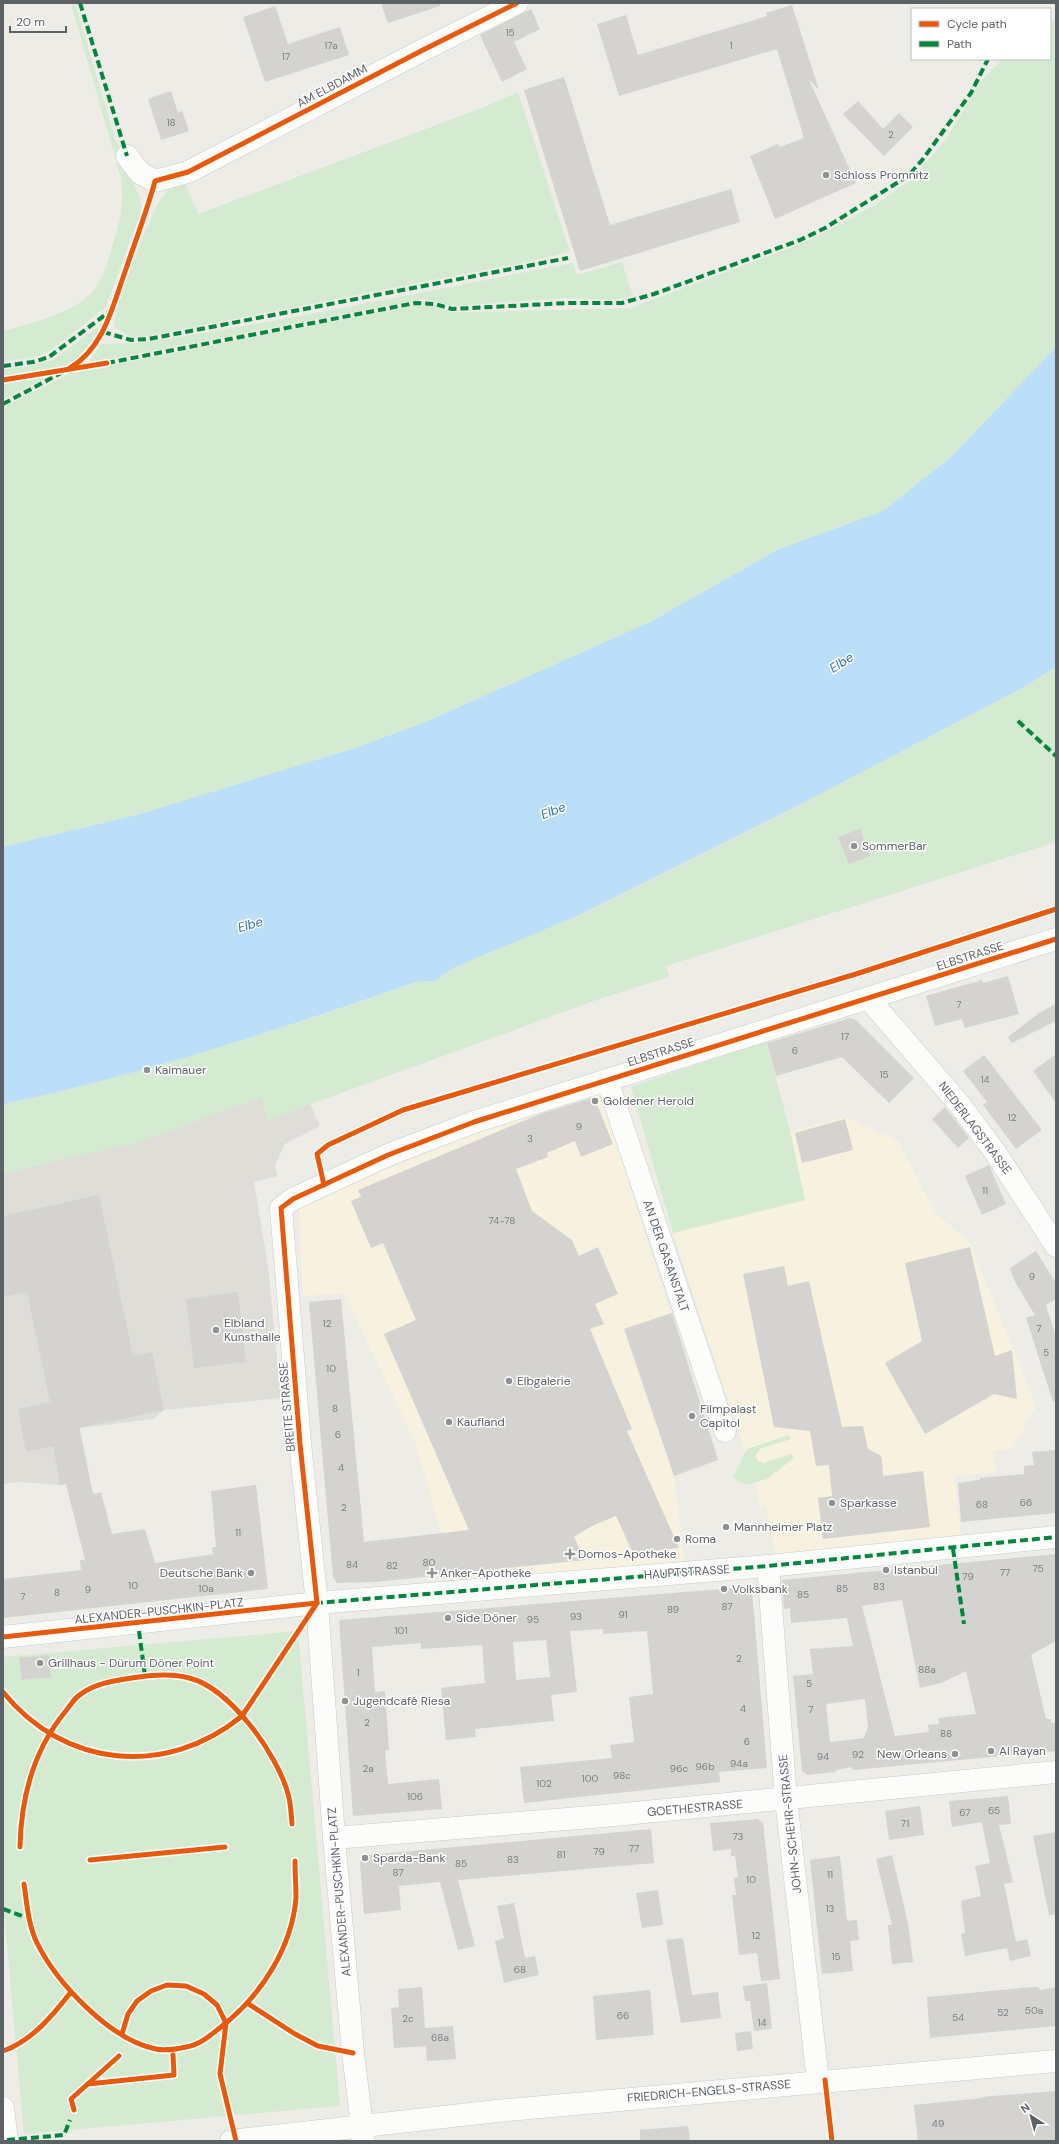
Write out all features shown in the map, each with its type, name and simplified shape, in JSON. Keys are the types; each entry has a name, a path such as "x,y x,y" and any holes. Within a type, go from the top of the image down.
{"street":[{"name":"AM ELBDAMM","path":"127,156 140,173 155,181 188,172 422,50 517,3"},
{"name":"ELBSTRASSE","path":"281,1208 294,1199 388,1155 474,1122 1056,939"},
{"name":"NIEDERLAGSTRASSE","path":"869,999 960,1105 995,1152 1056,1246"},
{"name":"AN DER GASANSTALT","path":"607,1080 725,1431"},
{"name":"BREITE STRASSE","path":"281,1208 300,1444 317,1603"},
{"name":"HAUPTSTRASSE","path":"317,1603 768,1566 1056,1537"},
{"name":"JOHN-SCHEHR-STRASSE","path":"768,1566 786,1799 818,2081"},
{"name":"ALEXANDER-PUSCHKIN-PLATZ","path":"3,1637 317,1603 334,1838 352,2053 362,2134"},
{"name":"GOETHESTRASSE","path":"334,1838 786,1799 1056,1772"},
{"name":"FRIEDRICH-ENGELS-STRASSE","path":"362,2134 497,2111 818,2081 1056,2061"},
{"path":"3,2108 7,2141"},
{"path":"231,2141 362,2134"}],"shaded area":[{"path":"253,1074 308,1099 320,1126 285,1144 275,1165 277,1176 254,1182 268,1266 281,1398 164,1410 153,1419 80,1428 90,1479 60,1485 18,1482 3,1484 3,1109"},
{"path":"599,1089 718,1460 674,1476 685,1563 453,1586 446,1549 415,1442 344,1293 303,1296 299,1208 356,1182 499,1123"},
{"path":"847,1117 898,1141 936,1214 969,1241 1036,1406 1013,1448 993,1451 996,1472 954,1477 961,1538 776,1556 766,1505 760,1507 755,1482 673,1233 805,1200 790,1131"}],"green space":[{"path":"71,3 75,3 115,138 140,198 141,207 139,217 105,308 48,352 39,356 3,362 3,331 63,312 74,306 92,292 100,281 105,269 120,219 122,204 121,178"},
{"path":"1056,19 1056,347 952,456 883,511 779,549 650,622 423,723 352,749 140,814 3,847 3,407 71,373 415,305 435,306 451,312 631,308 806,242 877,204 913,178 946,139 982,80 1001,60 1051,60 1051,22"},
{"path":"518,92 570,252 531,261 148,336 132,337 115,328 115,319 119,303 142,240 163,196 175,185 184,182 198,214 482,108"},
{"path":"622,262 633,296 613,300 568,298 454,306 423,299 88,363 102,344 141,343 201,333 573,263 577,275"},
{"path":"102,324 89,346 72,365 3,377 3,370 53,360"},
{"path":"51,375 3,400 3,382"},
{"path":"1056,667 1056,842 666,966 669,977 599,999 267,1120 262,1097 142,1141 3,1174 3,1104 160,1065 315,1017 417,982 435,981 453,968 577,916 805,802 1026,686"},
{"path":"766,1041 790,1131 805,1200 673,1233 631,1087"},
{"path":"788,1435 791,1439 760,1449 756,1455 758,1461 764,1463 791,1454 794,1458 767,1479 746,1485 733,1478 747,1449"},
{"path":"298,1631 340,2106 24,2134 3,1902 3,1657"}],"water":[{"name":"Elbe","path":"1056,347 1056,667 1026,686 805,802 577,916 453,968 435,981 416,982 314,1017 160,1065 3,1104 3,847 140,814 352,749 423,723 650,622 779,549 883,511 952,456"}],"building":[{"path":"381,3 440,3 440,6 388,23"},
{"path":"792,5 819,90 809,80 856,183 775,219 750,156 778,144 780,147 804,138 777,49 619,96 597,24 626,15 638,55 767,16 766,13"},
{"path":"275,6 288,44 340,27 349,55 265,82 243,17"},
{"path":"531,9 540,29 514,42 527,69 502,82 480,35"},
{"path":"564,77 610,225 731,189 740,222 580,271 524,90"},
{"path":"171,91 178,113 182,111 189,131 161,140 148,99"},
{"path":"858,101 883,129 899,113 913,127 884,156 843,114"},
{"name":"SommerBar","path":"860,829 870,856 849,864 838,837"},
{"path":"1008,976 1019,1014 965,1028 962,1019 935,1026 926,996 982,980 983,983"},
{"path":"1056,1004 1056,1021 1012,1043 1008,1037 1039,1013"},
{"path":"850,1018 856,1020 914,1078 889,1103 842,1057 776,1076 767,1043"},
{"path":"1056,1054 1056,1103 1033,1071"},
{"path":"984,1055 1042,1130 1016,1149 983,1105 987,1102 963,1071"},
{"name":"Elbgalerie","path":"594,1097 613,1144 581,1157 575,1141 547,1153 548,1157 516,1169 532,1211 572,1240 579,1256 598,1247 618,1294 595,1304 604,1324 590,1329 632,1429 627,1431 679,1548 633,1553 616,1516 592,1526 574,1537 585,1560 375,1582 337,1583 333,1577 309,1302 341,1299 364,1542 469,1530 384,1334 416,1320 383,1243 371,1248 351,1201 361,1197 358,1190 540,1114"},
{"path":"945,1107 969,1138 958,1148 932,1119"},
{"path":"845,1119 853,1150 802,1163 795,1133"},
{"path":"989,1165 1006,1204 982,1215 965,1176"},
{"path":"99,1195 133,1356 152,1352 164,1410 79,1428 93,1494 101,1492 112,1534 145,1529 155,1563 213,1554 212,1547 216,1547 211,1491 256,1485 268,1589 3,1618 3,1579 81,1570 80,1560 85,1560 66,1484 60,1485 53,1446 26,1452 18,1409 50,1402 27,1292 3,1297 3,1216"},
{"path":"970,1247 995,1356 1012,1350 1017,1399 994,1394 925,1434 885,1363 922,1341 905,1263"},
{"path":"1036,1251 1056,1283 1056,1299 1046,1305 1056,1337 1056,1401 1053,1402 1026,1318 1035,1315 1015,1282 1010,1268"},
{"path":"784,1266 788,1286 809,1281 842,1427 863,1426 868,1449 880,1455 882,1459 883,1476 923,1471 930,1527 823,1539 818,1498 832,1496 829,1465 816,1466 810,1431 774,1427 743,1274"},
{"name":"Elbland Kunsthalle","path":"238,1292 246,1362 194,1368 186,1299"},
{"path":"672,1313 718,1460 674,1476 624,1329"},
{"path":"1056,1450 1056,1513 961,1522 958,1483 980,1480 980,1478 1024,1474 1024,1466 1034,1465 1032,1452"},
{"path":"1056,1554 1056,1641 1031,1655 1046,1719 1051,1719 1051,1723 1056,1723 1056,1751 853,1770 852,1767 836,1770 836,1772 807,1775 802,1771 793,1676 813,1674 810,1649 853,1646 847,1618 791,1623 790,1608 784,1609 782,1580","holes":["902,1600 920,1688 941,1683 966,1671 976,1714 938,1718 939,1724 928,1725 929,1732 895,1736 862,1606","865,1699 868,1727 864,1738 830,1742 826,1704"]},
{"path":"747,1587 752,1591 767,1768 719,1772 720,1782 524,1803 520,1767 612,1758 610,1745 634,1742 629,1697 653,1694 647,1631 603,1634 603,1629 570,1631 577,1692 551,1695 554,1721 475,1729 476,1737 446,1740 441,1688 485,1683 482,1645 421,1649 421,1643 372,1647 375,1692 385,1691 389,1750 385,1750 388,1784 439,1779 442,1809 353,1816 339,1620","holes":["546,1640 550,1677 516,1680 513,1642"]},
{"path":"49,1655 51,1677 22,1680 19,1658"},
{"path":"1008,1796 1011,1824 999,1825 1013,1882 1004,1884 1016,1942 1027,1939 1031,1956 1010,1961 1007,1948 965,1956 961,1934 965,1933 961,1901 981,1896 975,1866 990,1863 982,1822 952,1827 949,1801"},
{"path":"920,1806 924,1835 889,1840 885,1811"},
{"path":"758,1819 763,1823 780,1979 761,1981 757,1953 739,1955 732,1895 736,1895 734,1878 738,1877 735,1856 731,1856 731,1849 713,1851 710,1823"},
{"path":"651,1829 654,1863 458,1880 475,1946 458,1950 440,1882 399,1886 401,1910 364,1914 360,1862 368,1855"},
{"path":"1056,1832 1056,1914 1049,1915 1033,1836"},
{"path":"892,1855 908,1923 913,1962 892,1964 888,1925 892,1925 876,1859"},
{"path":"840,1856 847,1921 857,1920 859,1940 850,1941 853,1971 822,1974 810,1860"},
{"path":"658,1890 663,1925 642,1928 636,1893"},
{"path":"514,1903 525,1958 535,1956 539,1975 504,1983 495,1941 504,1938 497,1906"},
{"path":"683,1938 692,1995 718,1992 721,2018 681,2023 666,1940"},
{"path":"767,1983 772,2029 754,2031 750,2001 745,2001 743,1986"},
{"path":"422,1987 425,2028 453,2026 456,2059 427,2061 426,2046 394,2048 391,2008 399,2007 398,1989"},
{"path":"1039,1987 1040,1990 1056,1987 1056,2026 930,2038 927,1997"},
{"path":"650,1990 654,2035 596,2040 593,1996"},
{"path":"751,2031 753,2049 737,2051 735,2033"},
{"path":"1056,2091 1056,2141 918,2141 914,2105 981,2097"},
{"path":"688,2126 690,2141 640,2141 640,2130"}],"marked path":[{"path":"80,3 127,156"},
{"path":"107,363 415,303 435,304 452,309 568,303 622,303 654,294 800,240 825,228 908,176 923,159 971,93 988,60"},
{"path":"103,332 131,340 149,339 568,258"},
{"path":"3,366 33,362 49,357 109,312"},
{"path":"3,404 61,373"},
{"path":"1018,721 1056,756"},
{"path":"316,1605 317,1603 768,1566 1056,1537"},
{"path":"953,1549 964,1624"},
{"path":"139,1631 145,1676"},
{"path":"3,1909 28,1918"},
{"path":"7,2140 64,2135 70,2120"}],"cycle path":[{"path":"70,368 92,349 106,324 155,181 188,172 517,3"},
{"path":"3,380 107,363"},
{"path":"324,1185 317,1154 328,1145 403,1110 856,974 1056,909"},
{"path":"317,1603 300,1444 281,1208 293,1199 388,1155 474,1122 1056,939"},
{"path":"3,1637 317,1603"},
{"path":"3,1692 28,1717 55,1737 85,1749 117,1756 149,1756 181,1749 212,1736 242,1716 317,1603"},
{"path":"20,1847 26,1793 37,1759 54,1727 72,1702 81,1694 93,1687 119,1680 153,1675 182,1676 204,1684 220,1694 235,1708 263,1743 283,1778 289,1797 292,1824"},
{"path":"90,1860 225,1847"},
{"path":"24,1884 30,1921 37,1943 46,1959 71,1992 103,2022 138,2044 156,2049 171,2050 191,2046 206,2039 236,2014 249,2000 272,1969 281,1952 293,1916 296,1898 295,1861"},
{"path":"122,2034 128,2014 137,2001 151,1991 167,1985 186,1986 204,1994 217,2005 226,2023 220,2074 236,2141"},
{"path":"3,2051 14,2047 33,2034 57,2010 71,1992"},
{"path":"247,2003 295,2034 318,2046 353,2053"},
{"path":"88,2084 174,2075 173,2055"},
{"path":"74,2110 71,2099 119,2056"},
{"path":"825,2080 832,2141"}],"place":[{"name":"Schloss Promnitz","path":"826,175"},
{"name":"SommerBar","path":"854,846"},
{"name":"Kaimauer","path":"147,1070"},
{"name":"Goldener Herold","path":"595,1101"},
{"name":"Elbland Kunsthalle","path":"216,1330"},
{"name":"Elbgalerie","path":"509,1381"},
{"name":"Filmpalast Capitol","path":"692,1416"},
{"name":"Kaufland","path":"449,1422"},
{"name":"Sparkasse","path":"832,1503"},
{"name":"Mannheimer Platz","path":"726,1527"},
{"name":"Roma","path":"677,1539"},
{"name":"Domos-Apotheke","path":"570,1554"},
{"name":"Istanbul","path":"886,1570"},
{"name":"Deutsche Bank","path":"251,1573"},
{"name":"Anker-Apotheke","path":"432,1573"},
{"name":"Volksbank","path":"724,1589"},
{"name":"Side Döner","path":"448,1618"},
{"name":"Grillhaus - Dürum Döner Point","path":"40,1663"},
{"name":"Jugendcafé Riesa","path":"345,1701"},
{"name":"Al Rayan","path":"991,1751"},
{"name":"New Orleans","path":"955,1754"},
{"name":"Sparda-Bank","path":"365,1858"}]}
